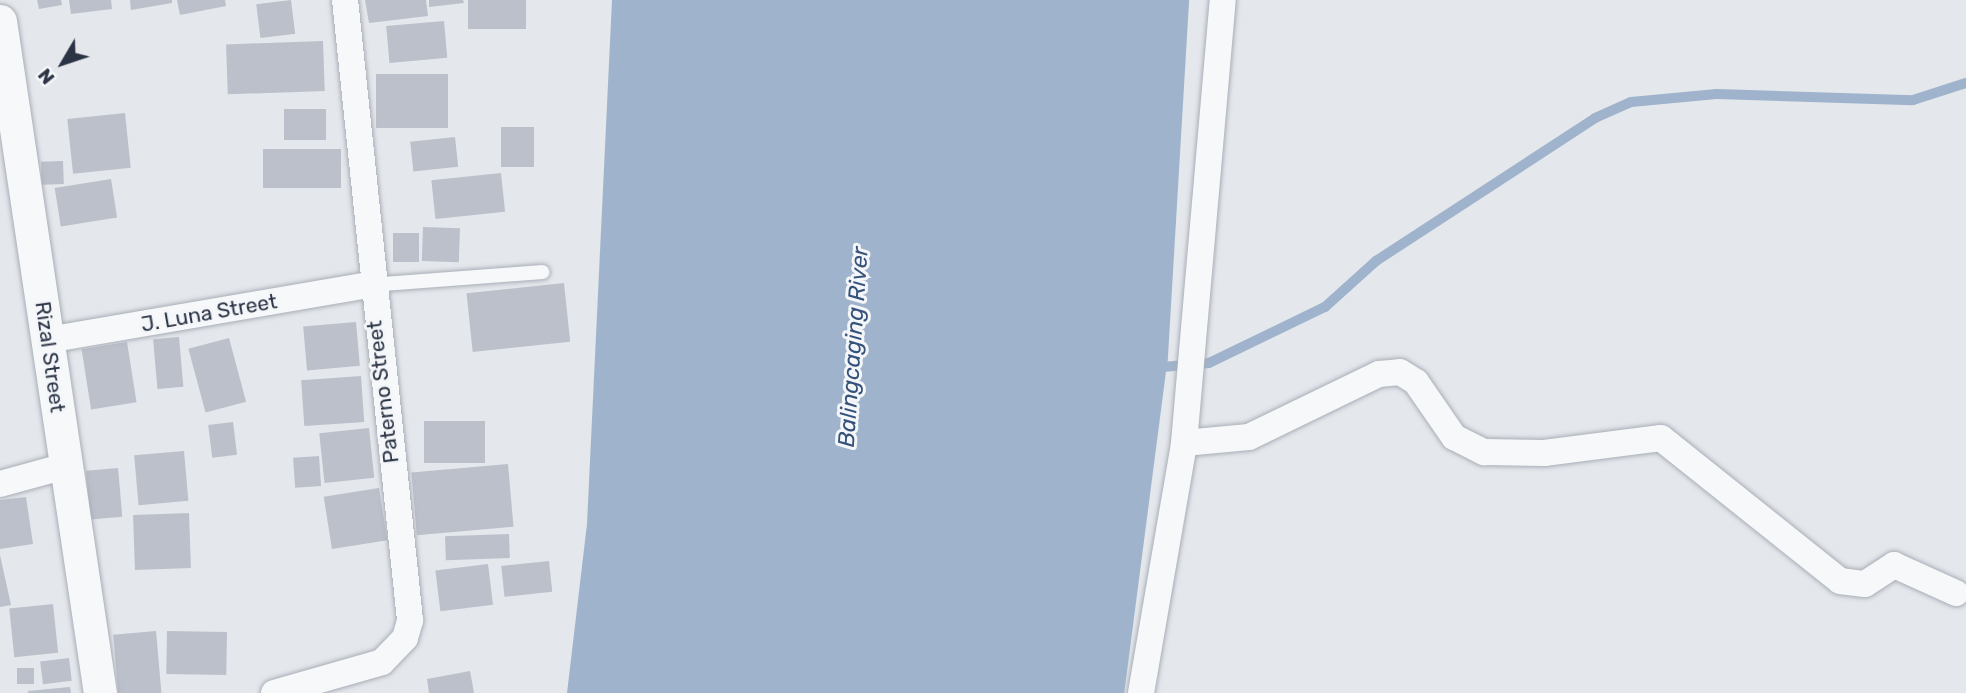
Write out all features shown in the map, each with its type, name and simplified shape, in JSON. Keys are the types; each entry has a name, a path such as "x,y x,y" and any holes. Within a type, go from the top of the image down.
{"street":[{"name":"Paterno Street","path":"274,693 382,662 405,638 410,620 370,285 345,0"},
{"path":"1141,693 1184,443 1223,0"},
{"name":"Rizal Street","path":"0,21 100,693"},
{"name":"J. Luna Street","path":"47,340 370,285"},
{"path":"1184,443 1249,437 1379,374 1400,372 1416,382 1454,437 1484,452 1544,453 1661,438 1840,581 1865,584 1894,565 1956,593"},
{"path":"0,484 66,466"}],"lane":[{"path":"370,285 543,272"}],"water":[{"name":"Balingcaging River","path":"612,0 1161,0 1140,355 1096,693 567,693 587,524"}],"building":[{"path":"37,0 61,0 62,5 39,9"},
{"path":"69,0 111,0 112,9 71,14"},
{"path":"130,0 172,0 172,3 131,10"},
{"path":"177,0 225,0 226,6 180,15"},
{"path":"291,0 295,34 260,38 256,4"},
{"path":"365,0 426,0 428,16 369,23"},
{"path":"429,0 463,0 464,3 429,7"},
{"path":"468,0 526,0 526,29 468,29"},
{"path":"444,21 447,58 389,63 386,26"},
{"path":"323,41 325,91 228,94 226,44"},
{"path":"376,74 448,74 448,128 376,128"},
{"path":"284,109 326,109 326,140 284,140"},
{"path":"125,113 131,168 73,174 67,119"},
{"path":"501,127 534,127 534,167 501,167"},
{"path":"455,137 458,167 413,172 410,142"},
{"path":"263,149 341,149 341,188 263,188"},
{"path":"63,161 64,184 42,185 41,162"},
{"path":"501,173 505,212 435,219 431,180"},
{"path":"111,179 117,218 61,226 55,188"},
{"path":"423,227 460,228 459,262 422,261"},
{"path":"393,233 419,233 419,262 393,262"},
{"path":"564,283 570,342 473,352 467,293"},
{"path":"356,322 360,366 307,370 303,327"},
{"path":"179,337 183,387 157,389 153,339"},
{"path":"229,338 246,402 206,413 188,349"},
{"path":"127,342 137,402 91,409 82,349"},
{"path":"361,376 364,422 304,426 301,380"},
{"path":"424,421 485,421 485,463 424,463"},
{"path":"233,422 237,455 212,458 208,425"},
{"path":"369,428 374,478 325,483 319,433"},
{"path":"184,451 188,501 139,505 134,455"},
{"path":"319,456 321,486 295,488 293,458"},
{"path":"508,464 513,527 417,535 411,472"},
{"path":"118,468 122,517 90,520 86,471"},
{"path":"379,488 387,540 332,549 324,497"},
{"path":"26,497 33,544 0,549 0,500"},
{"path":"189,513 191,568 135,570 133,515"},
{"path":"509,534 510,558 446,560 445,536"},
{"path":"0,555 11,605 0,607"},
{"path":"549,561 552,592 505,597 501,566"},
{"path":"488,564 493,605 440,611 435,570"},
{"path":"53,604 58,653 14,657 9,609"},
{"path":"156,631 161,693 118,693 113,635"},
{"path":"167,631 227,632 226,675 166,674"},
{"path":"69,658 72,681 43,684 40,662"},
{"path":"17,668 34,668 34,684 17,684"},
{"path":"470,671 474,693 429,693 427,679"},
{"path":"70,687 71,693 28,693 28,691"}],"waterway":[{"path":"1096,693 1140,355 1161,0"},
{"path":"1128,370 1209,363 1325,307 1376,261 1595,118 1631,102 1717,94 1913,100 1966,83"}]}
